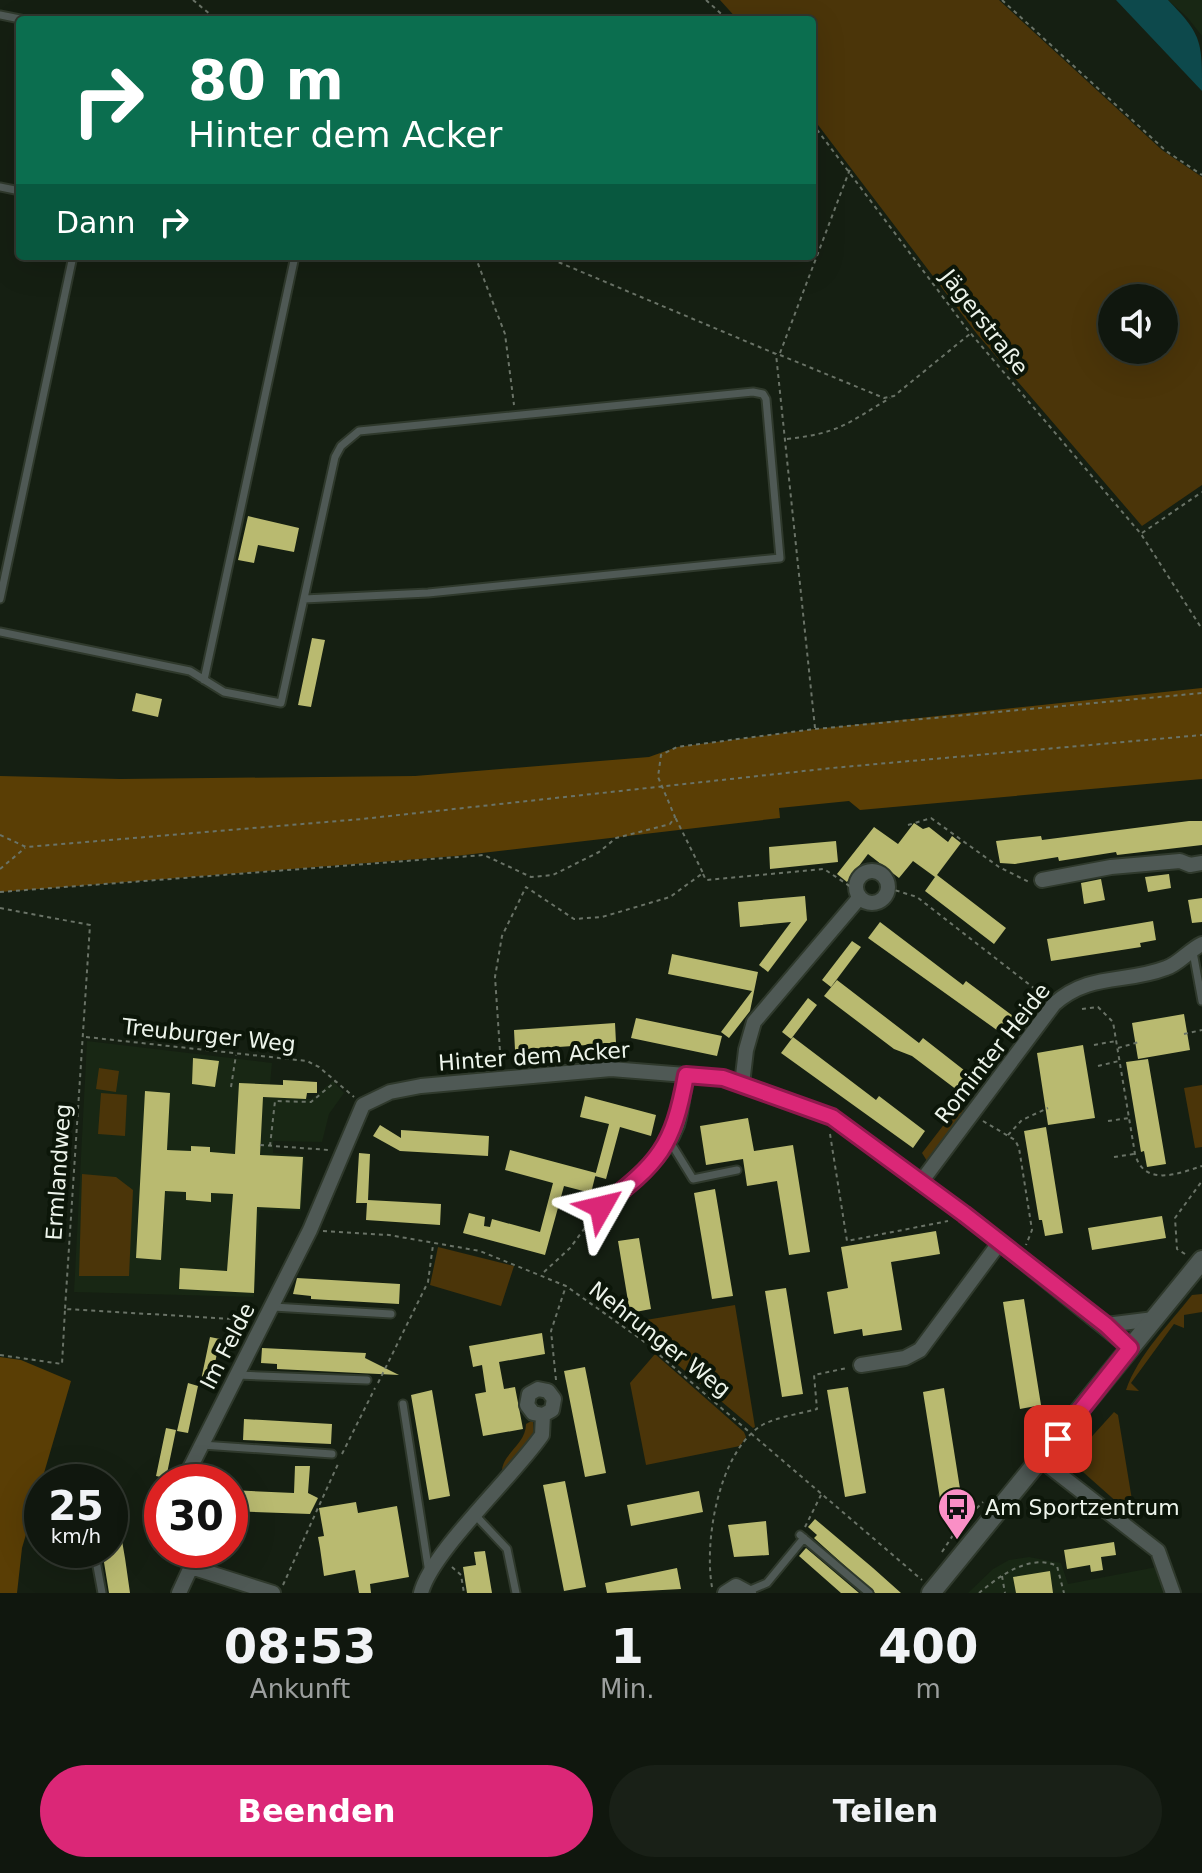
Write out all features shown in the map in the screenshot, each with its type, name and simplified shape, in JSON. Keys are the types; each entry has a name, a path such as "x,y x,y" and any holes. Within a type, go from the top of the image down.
{"street":[{"path":"1042,880 1111,867 1180,861 1190,865 1202,863"},
{"path":"742,1084 746,1050 754,1022 858,893 861,876 873,871 883,875 888,888 879,901 869,902 858,893"},
{"name":"Rominter Heide","path":"921,1182 1054,1004 1080,984 1167,968 1197,947"},
{"name":"Hinter dem Acker","path":"363,1105 390,1092 421,1086 611,1069 686,1075 742,1084 832,1117 964,1214 1106,1325 1130,1348"},
{"path":"601,1207 635,1181 668,1139 676,1126 686,1075"},
{"path":"310,1230 363,1105"},
{"name":"Im Felde","path":"192,1464 310,1230"},
{"path":"861,1365 905,1358 920,1350 1000,1242"},
{"path":"932,1592 1201,1264"},
{"path":"1106,1325 1154,1319"},
{"path":"421,1593 441,1559 542,1435 543,1415 554,1405 548,1391 533,1391 527,1399 533,1413 543,1415"},
{"path":"1041,1460 1158,1551 1173,1593"},
{"path":"179,1593 191,1568"},
{"path":"194,1568 273,1593"},
{"path":"719,1592 736,1586 748,1592"}],"lane":[{"path":"0,599 72,260"},
{"path":"204,680 294,260"},
{"path":"0,632 190,671 224,692 281,703 335,457 350,437 371,427 763,394 770,431 780,558 428,593 304,599"},
{"path":"1197,947 1202,1001"},
{"path":"668,1139 693,1179 737,1170"},
{"path":"271,1306 391,1314"},
{"path":"237,1375 367,1380"},
{"path":"403,1404 429,1575"},
{"path":"202,1445 332,1454"},
{"path":"476,1516 507,1549 516,1593"},
{"path":"748,1592 767,1583 802,1536 869,1593"},
{"path":"97,1568 102,1593"}],"path":[{"path":"193,0 212,16"},
{"path":"706,0 724,16"},
{"path":"1002,0 1166,151 1202,175"},
{"name":"Jägerstraße","path":"816,128 971,333 1141,534 1202,629"},
{"path":"816,256 850,169"},
{"path":"476,260 508,347 515,414"},
{"path":"554,260 884,398 894,396"},
{"path":"815,260 778,354 815,729"},
{"path":"786,439 822,435 845,427 894,396 971,333"},
{"path":"1141,534 1202,492"},
{"path":"858,893 824,869 706,880 658,777 661,755 677,747 815,729 1202,693"},
{"path":"0,835 26,847 362,819 662,786 1202,735"},
{"path":"0,892 484,855 531,877 553,875 599,852 616,838 662,829 675,817"},
{"path":"908,825 931,818 1025,882 1042,880"},
{"path":"0,869 26,847"},
{"path":"502,1079 495,977 502,936 526,887 574,919 602,917 670,897 703,873"},
{"path":"888,888 917,897 1054,1004"},
{"name":"Ermlandweg","path":"0,908 90,925 62,1364 0,1355"},
{"path":"1082,1009 1098,1007 1107,1013 1117,1041 1135,1154 1141,1167 1156,1176 1202,1166"},
{"path":"1184,1034 1202,1030"},
{"name":"Treuburger Weg","path":"84,1037 307,1061 363,1105"},
{"path":"1094,1045 1117,1041"},
{"path":"1118,1048 1139,1042"},
{"path":"231,1087 236,1054"},
{"path":"1098,1066 1120,1061"},
{"path":"270,1146 275,1101 314,1101 336,1081"},
{"path":"1008,1136 1022,1120 1048,1108"},
{"path":"972,1113 1008,1136 1019,1148 1032,1230 1018,1257"},
{"path":"832,1117 830,1148 847,1241 940,1225 964,1214"},
{"path":"1108,1121 1130,1118"},
{"path":"260,1145 342,1150"},
{"path":"1114,1157 1135,1154"},
{"path":"1182,1253 1177,1249 1175,1218 1202,1181"},
{"path":"543,1274 570,1248 601,1207"},
{"name":"Nehrunger Weg","path":"310,1230 389,1235 480,1251 543,1274 566,1286 642,1340 932,1592"},
{"path":"280,1593 323,1494 419,1303 428,1282 433,1244"},
{"path":"548,1391 556,1380 551,1344 553,1317 566,1286"},
{"path":"65,1309 264,1321"},
{"path":"719,1592 709,1551 716,1507 733,1462 752,1434 765,1424 817,1409 814,1375 861,1365"},
{"path":"802,1536 821,1495"},
{"path":"441,1559 461,1575 464,1593"},
{"path":"979,1593 1012,1569 1052,1563 1057,1566 1064,1593"},
{"path":"1002,1575 1005,1593"}],"shaded area":[{"path":"720,0 999,0 1162,150 1202,177 1202,485 1142,526 977,334 816,122 816,16 734,16"},
{"path":"1168,0 1202,0 1202,36 1187,17"},
{"path":"1202,688 1202,779 860,810 849,801 779,808 780,818 456,856 0,892 0,776 120,779 415,776 649,757 677,747 815,729"},
{"path":"87,1041 272,1063 270,1085 265,1097 311,1099 333,1081 344,1093 329,1114 322,1142 273,1141 273,1153 305,1156 301,1211 260,1210 254,1297 74,1292"},
{"path":"99,1068 119,1071 116,1092 96,1089"},
{"path":"1202,1085 1202,1147 1195,1148 1184,1088"},
{"path":"101,1093 127,1095 125,1136 98,1134"},
{"path":"959,1105 965,1112 927,1161 922,1153"},
{"path":"82,1174 116,1177 133,1190 129,1276 79,1276"},
{"path":"438,1247 514,1266 501,1306 430,1285"},
{"path":"1202,1294 1202,1312 1184,1315 1184,1328 1174,1324 1131,1383 1139,1391 1126,1390 1138,1364 1155,1340 1192,1295"},
{"path":"735,1305 755,1427 753,1428 628,1323"},
{"path":"655,1354 744,1432 746,1437 740,1446 646,1465 630,1383"},
{"path":"0,1357 21,1360 71,1381 47,1464 24,1464 24,1541 17,1593 0,1593"},
{"path":"1114,1412 1118,1415 1132,1500 1142,1499 1143,1517 1128,1512 1074,1464 1076,1454"},
{"path":"533,1420 534,1437 502,1476 504,1462 522,1438 526,1424"},
{"path":"1029,1557 1061,1563 1068,1584 1162,1566 1170,1593 968,1593 993,1569 1009,1560"}],"water":[{"path":"1116,0 1168,0 1188,22 1198,40 1202,91"}],"building":[{"path":"248,516 299,528 294,552 258,545 254,563 238,560"},
{"path":"312,638 325,640 311,707 298,705"},
{"path":"136,693 162,699 158,717 132,711"},
{"path":"1202,821 1202,845 1117,855 1116,852 1059,861 1058,857 1015,864 1000,863 996,841 1041,836 1042,840"},
{"path":"914,823 923,829 929,827 948,842 952,836 961,843 937,875 1006,928 994,944 925,891 935,877 913,861 899,878 868,854 847,882 837,874 874,827 898,844"},
{"path":"836,841 838,862 770,869 769,847"},
{"path":"1169,874 1171,888 1148,892 1145,877"},
{"path":"1101,879 1105,900 1084,904 1081,883"},
{"path":"805,896 807,920 768,972 759,965 791,922 740,927 738,902"},
{"path":"1202,898 1202,922 1192,923 1188,900"},
{"path":"1153,921 1156,940 1140,943 1141,947 1051,961 1047,939"},
{"path":"880,922 963,985 966,981 1013,1016 1001,1033 868,938"},
{"path":"852,941 861,947 831,987 822,980"},
{"path":"672,954 758,972 750,1011 729,1038 721,1032 752,991 668,974"},
{"path":"837,980 919,1043 923,1038 969,1074 957,1090 912,1056 894,1049 824,996"},
{"path":"808,998 817,1005 791,1039 782,1032"},
{"path":"1184,1014 1190,1050 1138,1059 1132,1023"},
{"path":"636,1018 722,1036 717,1056 631,1038"},
{"path":"615,1023 616,1043 515,1050 514,1030"},
{"path":"793,1037 876,1100 879,1096 925,1131 913,1148 781,1053"},
{"path":"1083,1045 1095,1118 1048,1125 1037,1053"},
{"path":"193,1058 219,1061 215,1087 192,1084"},
{"path":"1148,1059 1166,1164 1147,1167 1144,1151 1141,1152 1126,1062"},
{"path":"283,1080 317,1082 317,1093 307,1093 306,1099 263,1097 260,1155 303,1157 300,1209 257,1207 254,1293 179,1289 180,1268 227,1271 233,1194 211,1193 211,1202 186,1200 186,1192 165,1191 161,1260 136,1258 145,1091 170,1093 167,1150 191,1151 191,1146 210,1147 210,1152 235,1154 239,1083 283,1085"},
{"path":"585,1096 656,1115 651,1136 620,1127 606,1179 595,1176 609,1124 580,1117"},
{"path":"748,1118 754,1151 793,1145 810,1252 789,1255 777,1181 747,1186 743,1159 706,1165 700,1126"},
{"path":"380,1125 401,1138 401,1130 489,1136 488,1156 400,1151 373,1136"},
{"path":"1046,1127 1063,1233 1045,1236 1042,1220 1039,1220 1024,1131"},
{"path":"510,1150 596,1173 591,1193 564,1186 545,1255 463,1233 469,1213 485,1217 484,1226 490,1227 492,1219 540,1232 553,1183 505,1170"},
{"path":"359,1153 370,1154 368,1200 441,1204 440,1225 366,1220 367,1203 356,1203"},
{"path":"715,1189 733,1296 712,1299 694,1193"},
{"path":"1162,1216 1166,1238 1092,1250 1088,1228"},
{"path":"936,1231 940,1254 891,1262 902,1330 863,1336 862,1329 834,1334 827,1292 848,1288 841,1247"},
{"path":"639,1238 651,1309 630,1313 618,1241"},
{"path":"297,1278 400,1284 399,1304 311,1299 311,1296 293,1294"},
{"path":"786,1288 803,1394 782,1397 765,1291"},
{"path":"1024,1299 1041,1405 1020,1409 1003,1302"},
{"path":"542,1333 545,1354 499,1362 504,1389 515,1387 523,1429 483,1436 475,1394 486,1392 482,1365 473,1367 469,1346"},
{"path":"210,1337 220,1339 210,1387 200,1385"},
{"path":"262,1348 366,1353 365,1358 399,1375 277,1369 277,1364 261,1363"},
{"path":"585,1367 606,1473 585,1477 564,1371"},
{"path":"188,1383 198,1386 188,1433 177,1431"},
{"path":"848,1387 866,1493 845,1497 827,1390"},
{"path":"944,1388 961,1495 940,1499 923,1392"},
{"path":"432,1390 450,1496 429,1500 411,1395"},
{"path":"244,1419 332,1424 331,1444 243,1440"},
{"path":"166,1428 176,1430 169,1464 158,1464"},
{"path":"295,1466 310,1466 308,1493 318,1498 310,1514 248,1512 248,1491 294,1493"},
{"path":"565,1481 586,1587 564,1591 543,1485"},
{"path":"699,1491 703,1512 631,1526 627,1505"},
{"path":"356,1502 358,1513 397,1506 409,1577 370,1584 371,1593 359,1593 355,1570 324,1576 318,1537 324,1536 319,1508"},
{"path":"815,1519 901,1593 875,1593 814,1538 817,1535 808,1527"},
{"path":"766,1521 769,1555 734,1557 728,1525"},
{"path":"1114,1542 1116,1555 1101,1557 1103,1570 1091,1572 1090,1565 1067,1569 1064,1550"},
{"path":"806,1548 859,1593 841,1593 799,1556"},
{"path":"485,1551 492,1593 467,1593 463,1567 476,1565 474,1552"},
{"path":"105,1568 126,1568 130,1593 109,1593"},
{"path":"677,1568 681,1589 607,1593 605,1583"},
{"path":"1050,1571 1053,1593 1016,1593 1013,1577"}],"place":[{"name":"Am Sportzentrum","path":"957,1541"}],"route":[{"path":"601,1207 635,1181 659,1155 676,1126 686,1075 723,1078 832,1117 964,1214 1106,1325 1130,1348 1058,1439"}]}
